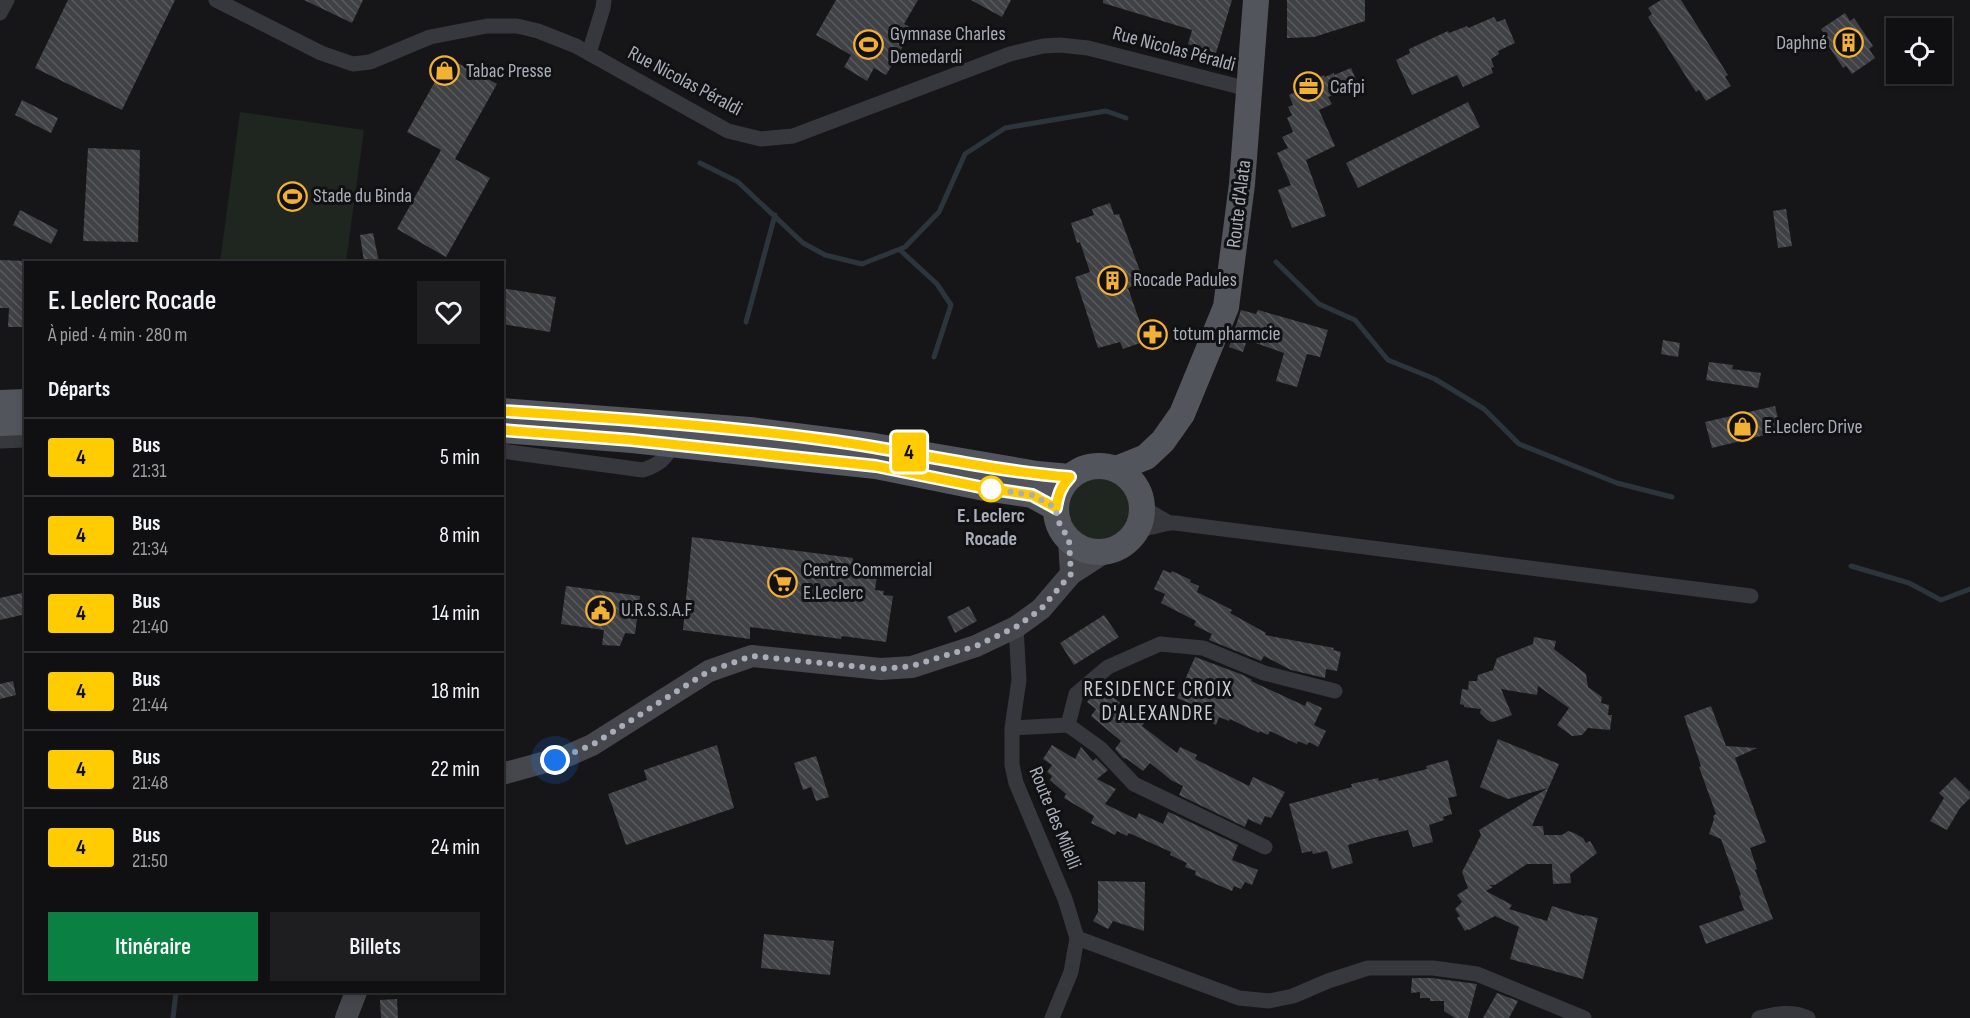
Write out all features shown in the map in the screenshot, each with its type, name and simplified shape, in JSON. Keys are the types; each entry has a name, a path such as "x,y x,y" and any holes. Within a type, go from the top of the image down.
{"main road":[{"name":"Route d'Alata","path":"1133,498 1146,457 1163,441 1182,414 1226,307 1240,202 1256,0"},
{"path":"0,403 24,402"},
{"path":"504,411 750,430 874,447 1037,474 1070,477"},
{"path":"0,423 24,422"},
{"path":"504,430 672,444 876,466 1032,495 1056,508"},
{"path":"1105,466 1133,498 1128,541 1118,548 1105,552 1080,547 1069,540 1057,519 1057,496 1062,485 1080,469 1105,466"}],"street":[{"path":"0,13 7,0"},
{"name":"Rue Nicolas Péraldi","path":"216,0 321,53 353,64 370,62 430,37 487,26 517,26 538,31 576,46 728,131 761,139 793,136 1010,54 1043,46 1088,48 1248,89"},
{"path":"589,53 604,0"},
{"path":"0,441 24,440"},
{"path":"504,451 643,470 664,459 669,454 672,444"},
{"path":"1133,498 1169,523 1750,596"},
{"path":"1133,498 1169,523"},
{"path":"1069,540 1071,574"},
{"path":"504,773 567,756 592,745 709,671 752,656 881,669 912,666 976,646 1016,627 1041,609 1071,574 1105,552"},
{"name":"Route des Milelli","path":"1016,627 1019,680 1012,728 1012,765 1016,783 1065,899 1077,938 1071,972 1052,1018"},
{"path":"1068,725 1076,694 1108,668 1160,644 1203,648 1264,673 1335,691"},
{"path":"1012,728 1068,725 1100,748 1134,784 1265,847"},
{"path":"1077,938 1239,998 1269,1001 1293,996 1328,981 1368,968 1433,968 1477,974 1584,1018"},
{"path":"346,1018 356,993"},
{"path":"1759,1018 1781,1013 1803,1015 1808,1018"}],"shaded area":[{"name":"Stade du Binda","path":"240,112 364,130 346,261 220,261"},
{"path":"1099,477 1111,479 1122,486 1129,497 1131,509 1129,521 1122,532 1111,539 1099,541 1087,539 1076,532 1069,521 1067,509 1069,497 1076,486 1087,479"}],"building":[{"path":"68,0 175,0 122,110 35,68"},
{"path":"304,0 363,0 352,23"},
{"name":"Gymnase Charles Demedardi","path":"836,0 918,0 904,24 913,29 886,75 874,68 867,81 844,67 851,55 816,35"},
{"path":"971,0 1011,0 1002,17"},
{"path":"1103,0 1232,0 1216,53 1188,44 1192,30 1103,3"},
{"path":"1287,0 1365,0 1365,21 1314,37 1287,38"},
{"path":"1661,0 1681,0 1728,75 1725,77 1731,86 1706,101 1699,90 1696,92 1648,17 1652,14 1648,8"},
{"name":"Daphné","path":"1845,13 1850,21 1854,18 1873,46 1869,49 1875,58 1852,74 1846,66 1843,68 1824,39 1827,37 1821,29"},
{"path":"1494,17 1497,22 1505,19 1515,43 1498,51 1499,54 1491,59 1494,67 1491,68 1493,73 1463,87 1457,75 1412,95 1396,60 1410,53 1409,49 1448,31 1449,33 1467,26 1468,28"},
{"path":"448,58 497,84 455,159 490,178 446,257 397,229 441,150 407,132"},
{"path":"1351,68 1358,84 1328,97 1332,104 1319,110 1335,146 1306,160 1326,216 1292,228 1278,190 1291,185 1277,153 1288,148 1282,137 1293,132 1287,118 1292,115 1288,107 1293,105 1289,95 1302,89 1299,84 1315,77 1315,79 1324,75 1325,77 1334,73 1334,75"},
{"path":"22,100 58,118 51,133 15,115"},
{"path":"1468,102 1480,127 1358,188 1346,163"},
{"path":"88,148 140,150 138,242 83,241"},
{"name":"Rocade Padules","path":"1110,203 1114,215 1119,214 1144,282 1128,288 1144,334 1138,336 1140,343 1123,349 1120,342 1098,348 1075,277 1090,272 1071,223 1094,215 1092,209"},
{"path":"1786,209 1792,246 1778,248 1773,211"},
{"path":"20,210 58,230 51,244 13,225"},
{"path":"373,233 379,261 364,261 360,235"},
{"path":"0,260 26,261 24,261 24,327 8,327 9,308 0,308"},
{"path":"504,288 556,297 550,332 504,324"},
{"path":"1241,310 1256,314 1258,310 1328,330 1320,357 1307,354 1297,387 1276,381 1284,353 1247,340 1243,352 1229,347"},
{"path":"1663,340 1680,343 1678,357 1661,354"},
{"path":"1709,362 1733,365 1732,369 1761,373 1758,388 1706,380"},
{"name":"E.Leclerc Drive","path":"1775,406 1781,431 1712,448 1705,422"},
{"name":"Centre Commercial E.Leclerc","path":"692,537 853,558 852,571 877,575 875,590 884,591 883,595 893,596 886,642 842,636 841,639 750,627 750,639 683,630"},
{"path":"1163,570 1171,573 1172,571 1191,580 1190,582 1199,586 1197,592 1232,610 1230,613 1266,633 1265,635 1334,648 1333,650 1341,652 1337,671 1326,669 1325,678 1291,670 1264,656 1261,661 1209,640 1212,634 1194,625 1196,621 1161,603 1165,594 1154,589"},
{"name":"U.R.S.S.A.F","path":"566,586 640,596 635,634 625,633 620,646 602,645 604,630 561,624"},
{"path":"24,592 24,614 0,620 0,598"},
{"path":"969,606 977,621 955,633 947,617"},
{"path":"1104,615 1119,637 1074,665 1060,643"},
{"path":"1534,637 1556,641 1554,649 1586,674 1588,687 1602,697 1601,703 1609,705 1608,715 1612,715 1610,730 1588,728 1582,735 1572,736 1557,725 1569,708 1538,686 1537,695 1501,689 1512,715 1492,722 1480,713 1481,709 1464,707 1460,704 1462,689 1468,690 1469,681 1477,681 1478,675 1493,670 1497,658 1533,644"},
{"path":"1195,657 1243,675 1305,706 1307,701 1322,708 1314,725 1326,731 1318,747 1309,742 1307,745 1298,741 1297,744 1270,731 1268,735 1260,731 1259,733 1230,719 1229,721 1219,717 1216,725 1199,716 1203,709 1177,698"},
{"path":"13,681 16,695 0,699 0,684"},
{"path":"1100,687 1145,722 1142,726 1177,753 1180,747 1197,755 1195,759 1249,786 1253,777 1285,792 1271,818 1265,816 1261,825 1248,819 1245,827 1179,795 1183,786 1171,780 1150,763 1143,771 1123,758 1115,749 1121,741 1091,716 1096,709 1087,702"},
{"path":"1711,706 1726,746 1757,748 1735,758 1766,842 1750,848 1757,869 1755,870 1773,919 1706,944 1699,926 1744,910 1721,839 1709,834 1713,816 1716,814 1684,716"},
{"path":"1498,739 1559,764 1532,826 1543,826 1544,835 1562,835 1568,831 1574,833 1583,838 1586,843 1590,841 1597,853 1570,874 1571,883 1553,884 1552,864 1527,864 1495,885 1489,885 1493,887 1486,891 1512,905 1509,909 1547,921 1552,906 1598,918 1583,979 1510,959 1519,927 1495,916 1465,931 1457,918 1460,916 1455,909 1462,902 1457,895 1468,888 1462,872 1481,835 1479,830 1548,788 1508,799 1480,787"},
{"path":"717,745 734,808 626,845 608,794 647,780 644,770"},
{"path":"1052,745 1075,759 1081,747 1093,761 1096,758 1108,770 1097,779 1116,789 1105,804 1136,819 1139,813 1163,824 1168,812 1238,845 1232,860 1258,870 1252,885 1245,882 1241,889 1234,886 1232,891 1195,875 1196,871 1185,867 1187,863 1170,855 1171,852 1129,833 1127,836 1117,831 1115,835 1091,823 1094,816 1064,798 1066,794 1050,780 1052,776 1047,772 1052,765 1043,759"},
{"path":"816,756 829,797 816,801 811,787 803,790 794,763"},
{"path":"1448,760 1457,796 1448,798 1452,814 1443,817 1444,820 1429,825 1433,842 1413,847 1408,830 1369,839 1348,845 1353,863 1332,869 1327,851 1313,854 1312,851 1302,853 1289,804 1352,787 1351,784 1378,778 1379,781 1427,769 1426,766"},
{"path":"1955,777 1970,792 1970,798 1960,808 1947,830 1930,821 1944,798 1939,793"},
{"path":"1098,881 1145,882 1144,931 1113,921 1108,929 1093,921 1098,912"},
{"path":"764,934 834,941 830,975 761,968"},
{"path":"1412,978 1432,978 1477,984 1468,1018 1455,1018 1444,1011 1444,1001 1430,1001 1430,998 1420,998 1420,992 1411,993"},
{"path":"1497,993 1518,1001 1509,1018 1483,1018"},
{"path":"397,999 398,1018 381,1018 380,1000"}],"waterway":[{"path":"700,163 738,182 803,243 825,255 862,264 905,247 939,212 965,154 1005,128 1106,111 1126,118"},
{"path":"746,322 775,215"},
{"path":"900,250 937,284 951,305 934,357"},
{"path":"1276,262 1319,304 1355,320 1388,360 1435,379 1484,409 1519,444 1617,483 1672,497"},
{"path":"1851,566 1909,583 1941,600 1970,589"},
{"path":"173,1018 176,993"}],"bus line":[{"name":"4","path":"504,411 750,430 874,447 1037,474 1070,477 1062,485 1057,496 1056,508 1032,495 876,466 632,440 504,430"}],"place":[{"name":"Daphné","path":"1848,43"},
{"name":"Gymnase Charles Demedardi","path":"869,45"},
{"name":"Tabac Presse","path":"445,71"},
{"name":"Cafpi","path":"1309,87"},
{"name":"Stade du Binda","path":"292,196"},
{"name":"Rocade Padules","path":"1112,280"},
{"name":"totum pharmcie","path":"1152,334"},
{"name":"E.Leclerc Drive","path":"1743,427"},
{"name":"E. Leclerc Rocade","path":"991,489"},
{"name":"Centre Commercial E.Leclerc","path":"782,582"},
{"name":"U.R.S.S.A.F","path":"600,610"}],"district":[{"name":"RESIDENCE CROIX D'ALEXANDRE","path":"1158,701"}],"route":[{"path":"555,760 592,745 709,671 752,656 881,669 912,666 976,646 1016,627 1041,609 1071,574 1069,540 1057,519 1056,508 1032,495 985,488 991,489"}]}
